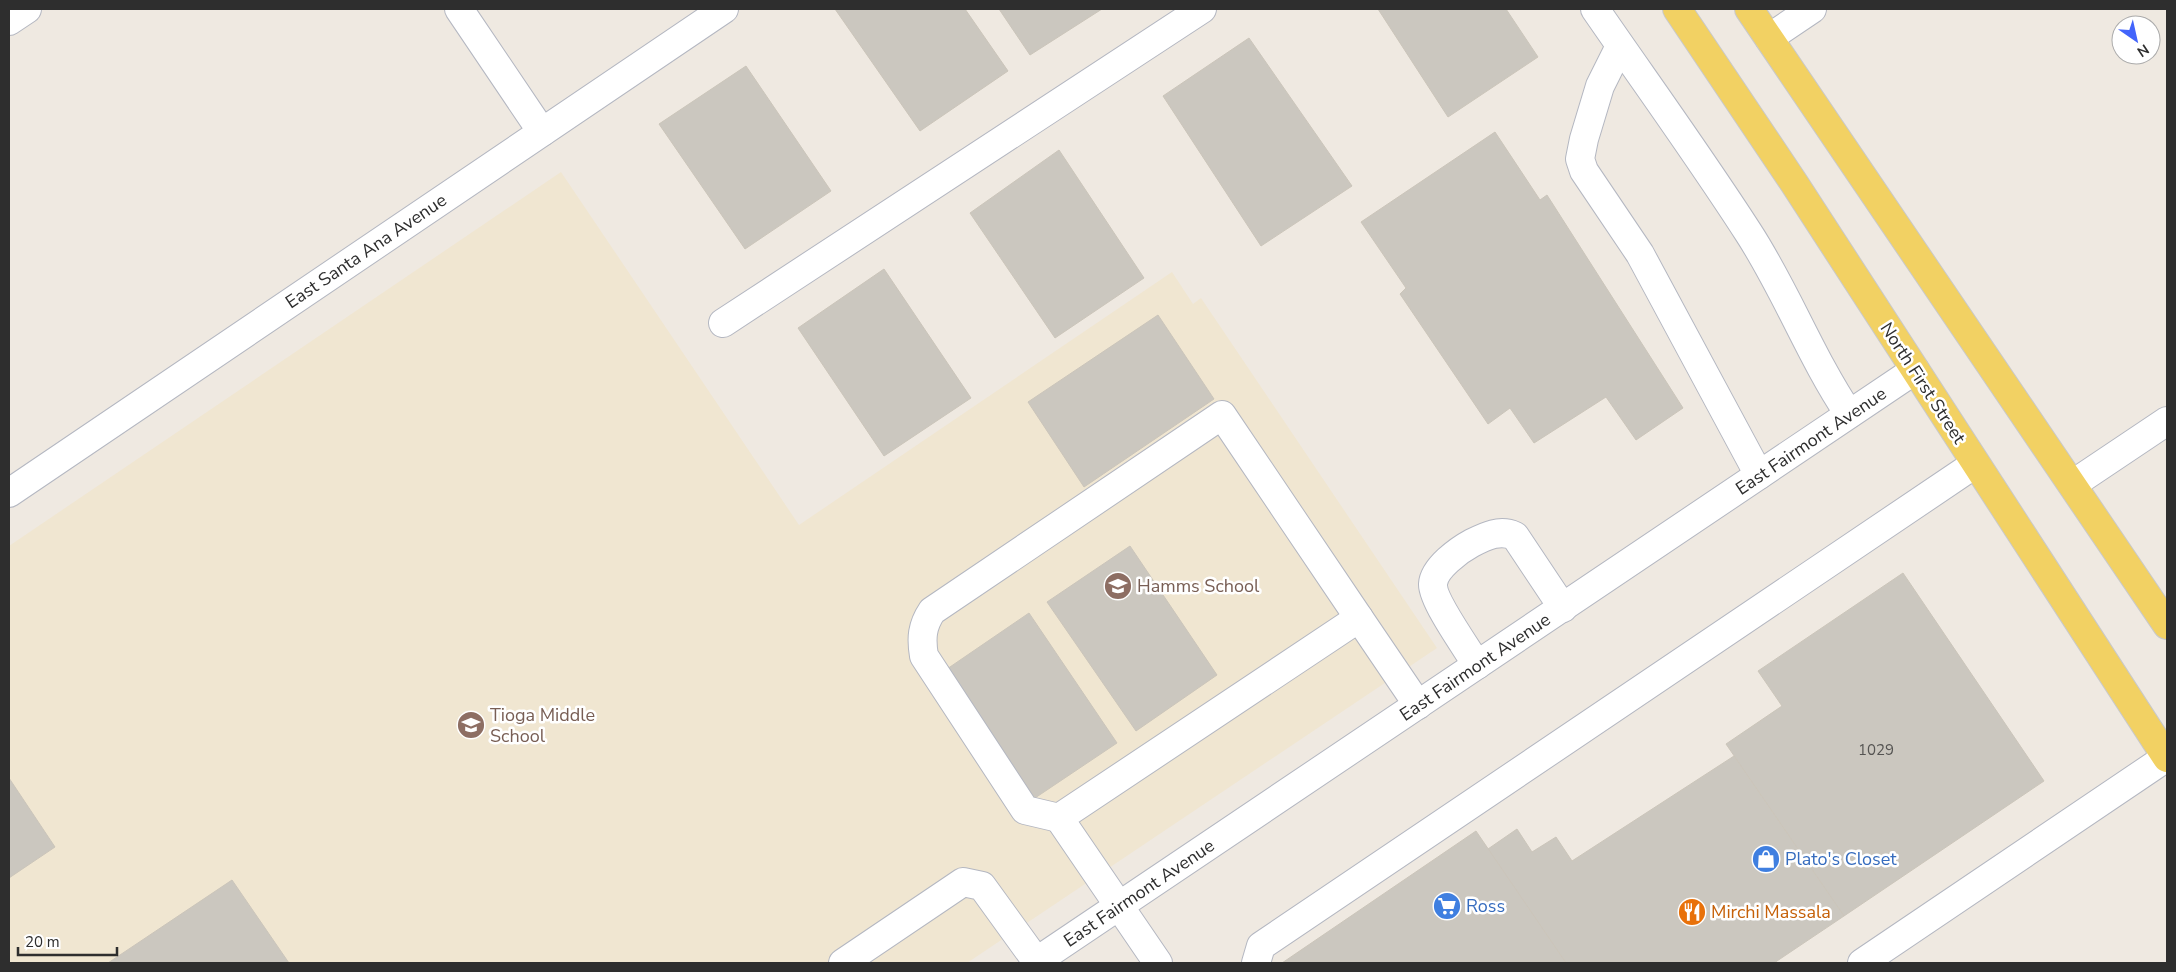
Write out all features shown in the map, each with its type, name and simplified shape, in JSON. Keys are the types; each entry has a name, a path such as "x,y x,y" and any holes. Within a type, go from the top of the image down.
{"main road":[{"name":"North First Street","path":"1678,9 1794,183 2167,758"},
{"path":"1749,9 2167,625"}],"street":[{"path":"9,21 27,9"},
{"path":"459,9 542,132"},
{"name":"East Santa Ana Avenue","path":"9,493 724,9"},
{"path":"724,323 1202,9"},
{"path":"1595,9 1748,232 1776,279 1828,383 1849,414"},
{"path":"1769,38 1812,9"},
{"path":"1620,46 1600,86 1580,159 1584,171 1594,187 1640,254 1759,475"},
{"name":"East Fairmont Avenue","path":"1036,963 1915,370"},
{"path":"1158,963 1058,818 1025,810 924,656 921,642 924,622 932,611 1222,415 1418,705"},
{"path":"2073,484 2167,421"},
{"path":"1256,963 1261,946 1975,464"},
{"path":"1477,665 1434,592 1433,583 1439,570 1467,546 1495,533 1508,532 1515,536 1563,608"},
{"path":"1058,818 1359,618"},
{"path":"1862,963 2167,758"},
{"path":"843,963 963,882 982,886 1036,963"}],"shaded area":[{"name":"Tioga Middle School","path":"561,172 799,525 1172,272 1193,304 1201,298 1437,648 967,963 9,963 9,546"}],"building":[{"path":"835,9 965,9 1008,71 920,131"},
{"path":"999,9 1102,9 1030,55"},
{"path":"1378,9 1506,9 1538,57 1448,117"},
{"path":"1249,38 1352,186 1261,246 1163,96"},
{"path":"746,66 831,191 745,249 659,124"},
{"path":"1495,132 1540,200 1547,195 1683,408 1636,440 1606,397 1534,443 1510,408 1488,424 1400,294 1406,288 1361,222"},
{"path":"1059,150 1144,278 1055,338 970,213"},
{"path":"884,269 971,398 884,456 798,328"},
{"path":"1158,315 1214,399 1084,487 1028,402"},
{"path":"1130,546 1217,675 1136,731 1047,602"},
{"path":"1903,573 2044,781 1844,916 1726,744 1782,706 1758,671"},
{"path":"1029,613 1117,743 1035,798 947,669"},
{"path":"1734,756 1844,916 1774,963 1566,963 1488,849 1517,829 1532,852 1556,837 1572,861"},
{"path":"9,778 55,847 9,878"},
{"name":"Ross","path":"1476,831 1566,963 1282,963"},
{"path":"232,880 289,963 108,963"}],"place":[{"name":"Hamms School","path":"1118,586"},
{"name":"Tioga Middle School","path":"471,725"},
{"name":"Plato's Closet","path":"1766,859"},
{"name":"Ross","path":"1447,906"},
{"name":"Mirchi Massala","path":"1692,912"}]}
